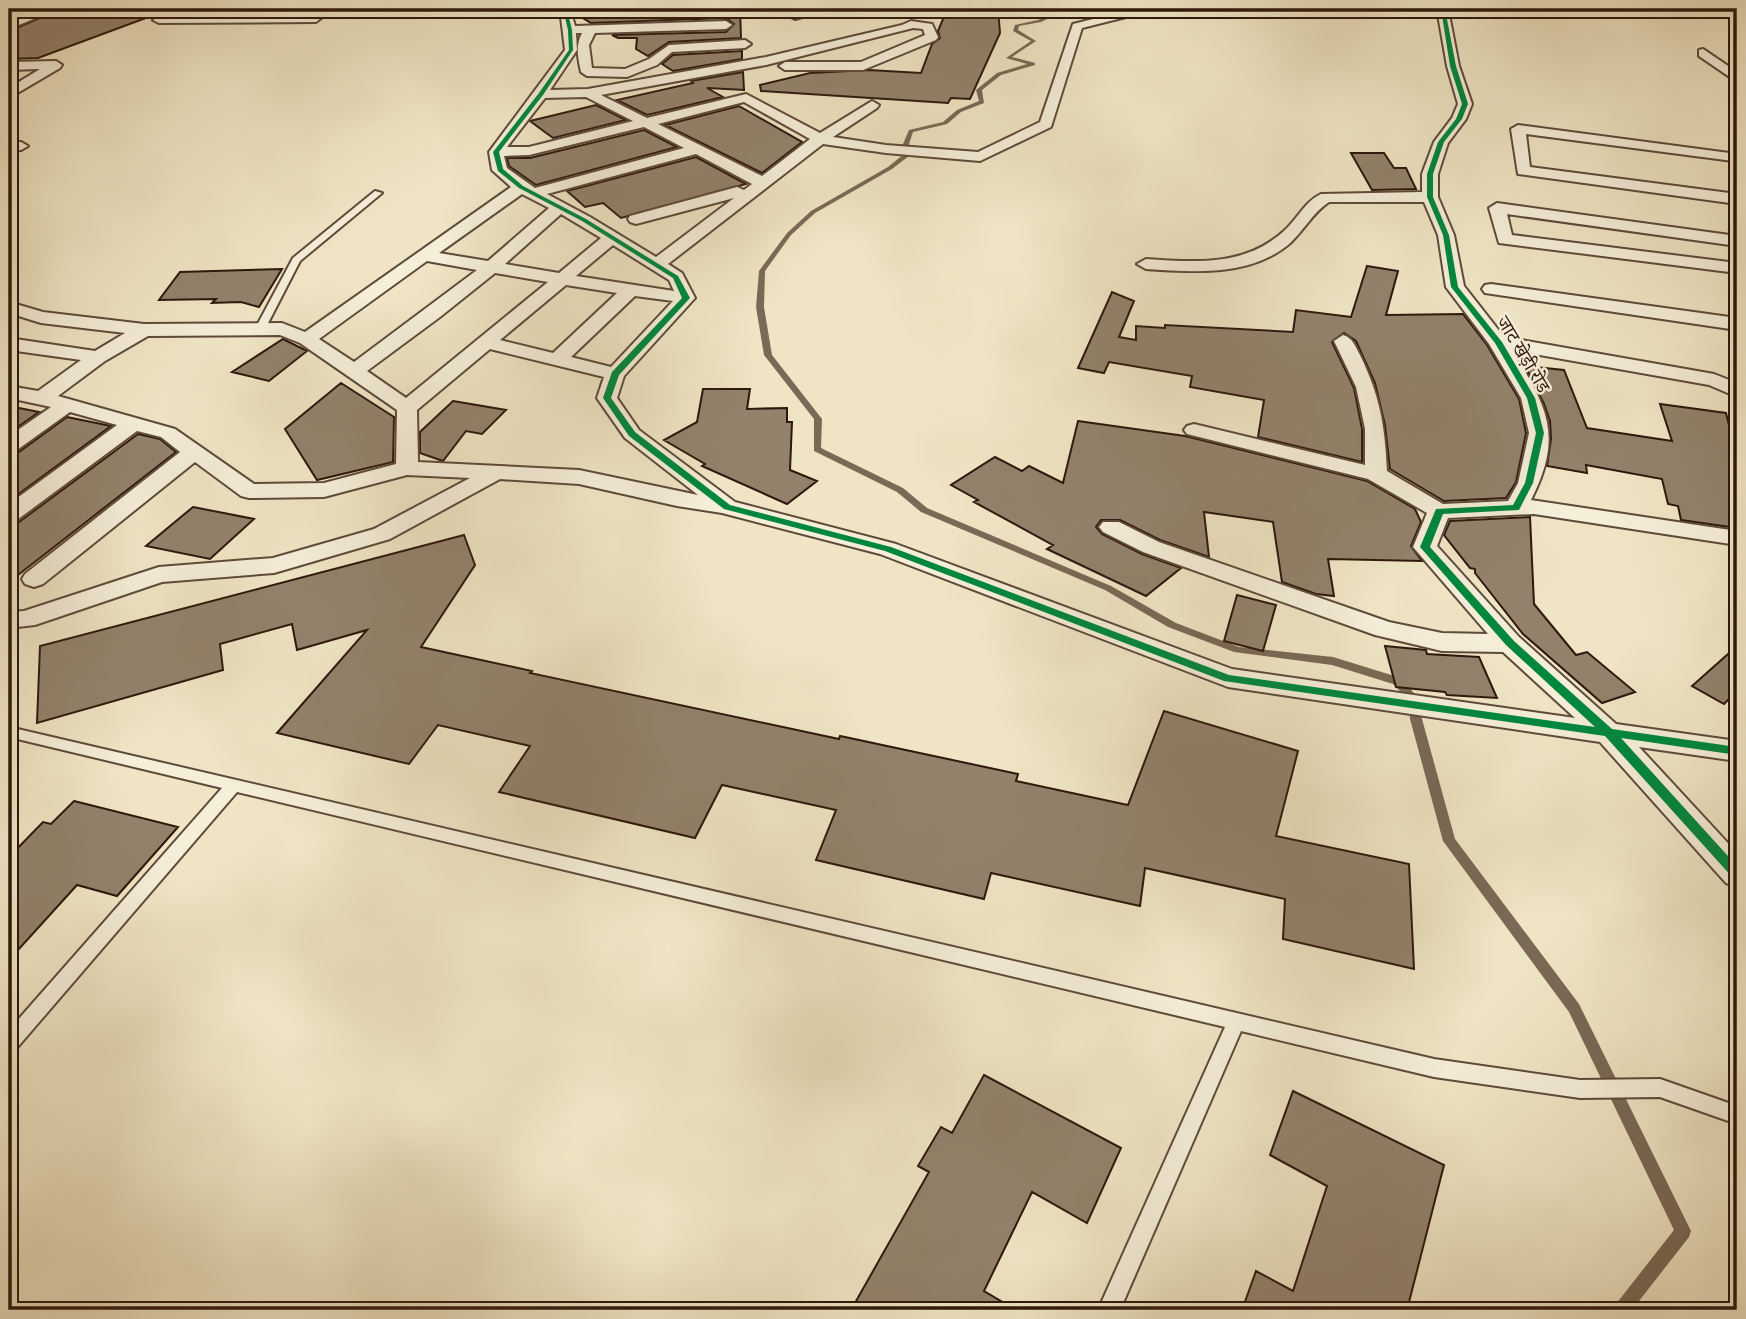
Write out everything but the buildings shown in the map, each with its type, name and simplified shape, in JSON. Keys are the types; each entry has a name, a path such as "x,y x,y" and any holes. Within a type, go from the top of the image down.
{"street":[{"path":"9,26 52,9"},
{"path":"174,9 159,20 316,19 327,9"},
{"path":"795,16 826,9"},
{"path":"496,152 530,151 746,98 820,139 886,149 979,157 1046,124 1077,26 1146,9"},
{"name":"जाट खेड़ी रोड","path":"1443,9 1453,66 1465,104 1459,119 1441,142 1430,174 1430,197 1446,235 1455,287 1498,342 1531,398 1540,433 1530,483 1516,508"},
{"path":"575,18 726,25"},
{"path":"575,18 585,35 583,44 587,72 627,73 653,62 669,49 745,44"},
{"path":"496,152 571,50 575,18"},
{"path":"541,94 588,93 766,61 897,30 911,24 928,26 932,37 863,66 785,66"},
{"path":"1703,53 1737,78"},
{"path":"9,66 56,65 9,94"},
{"path":"1721,66 1737,68"},
{"path":"627,73 641,83"},
{"path":"588,93 763,183"},
{"path":"656,265 738,196 763,183 820,139 872,105"},
{"path":"1733,157 1518,130 1523,171 1737,199"},
{"path":"307,339 425,256 527,190 698,149"},
{"path":"496,152 500,170 527,190 676,277 686,298"},
{"path":"636,219 706,201 738,196"},
{"path":"1146,264 1218,267 1267,254 1298,227 1317,202 1327,197 1430,197"},
{"path":"354,371 410,334 494,267 559,207"},
{"path":"1737,242 1497,208 1505,239 1737,268"},
{"path":"407,408 611,238"},
{"path":"425,256 686,298"},
{"path":"1491,289 1737,324"},
{"path":"556,361 631,290"},
{"path":"686,298 615,374 607,398 632,435 727,507"},
{"path":"9,307 41,317 144,330 282,329 307,339 407,408"},
{"path":"9,330 41,317"},
{"path":"42,398 98,357 144,330"},
{"path":"1343,341 1366,387 1375,429 1376,474"},
{"path":"486,342 615,374"},
{"path":"1498,342 1714,380 1737,391"},
{"path":"9,344 98,357"},
{"path":"9,392 42,398 168,433 249,491 324,490 407,468 579,477 727,507 888,549 1228,678 1610,734 1734,747"},
{"path":"9,445 66,405"},
{"path":"407,408 407,468"},
{"path":"9,515 134,423"},
{"path":"1194,430 1376,474 1439,510 1534,506 1737,538"},
{"path":"34,579 195,451"},
{"path":"9,620 26,619 159,575 274,565 382,534 499,471"},
{"path":"1439,510 1425,547 1510,643 1610,734 1737,874"},
{"path":"1111,527 1162,551 1384,629 1442,642 1510,643"}],"lane":[{"path":"260,329 296,260 378,192"},
{"path":"9,733 1434,1068 1580,1089 1660,1088 1737,1115"},
{"path":"9,1044 235,785"},
{"path":"1109,1310 1236,1022"}],"waterway":[{"path":"1066,9 1039,21 1017,25 1015,30 1034,41 1008,58 1033,64 999,74 979,90 982,102 959,111 945,123 911,131 906,144 907,155 890,168 813,212 789,234 762,271 760,307 768,355 818,419 817,449 900,490 924,510 1108,588 1172,625 1238,650 1333,661 1397,681 1414,699 1416,719 1449,841 1574,1008 1683,1231 1622,1310"}],"cycle path":[{"path":"565,9 571,50 496,152 500,170 521,187 584,220 676,277 686,298 615,374 607,398 632,434 727,507 888,549 1228,678 1737,751"},
{"path":"1443,9 1453,66 1465,104 1459,119 1441,142 1430,174 1430,197 1446,235 1455,287 1498,342 1531,398 1540,433 1529,483 1516,508 1439,511 1425,547 1510,643 1610,734 1737,874"}]}
